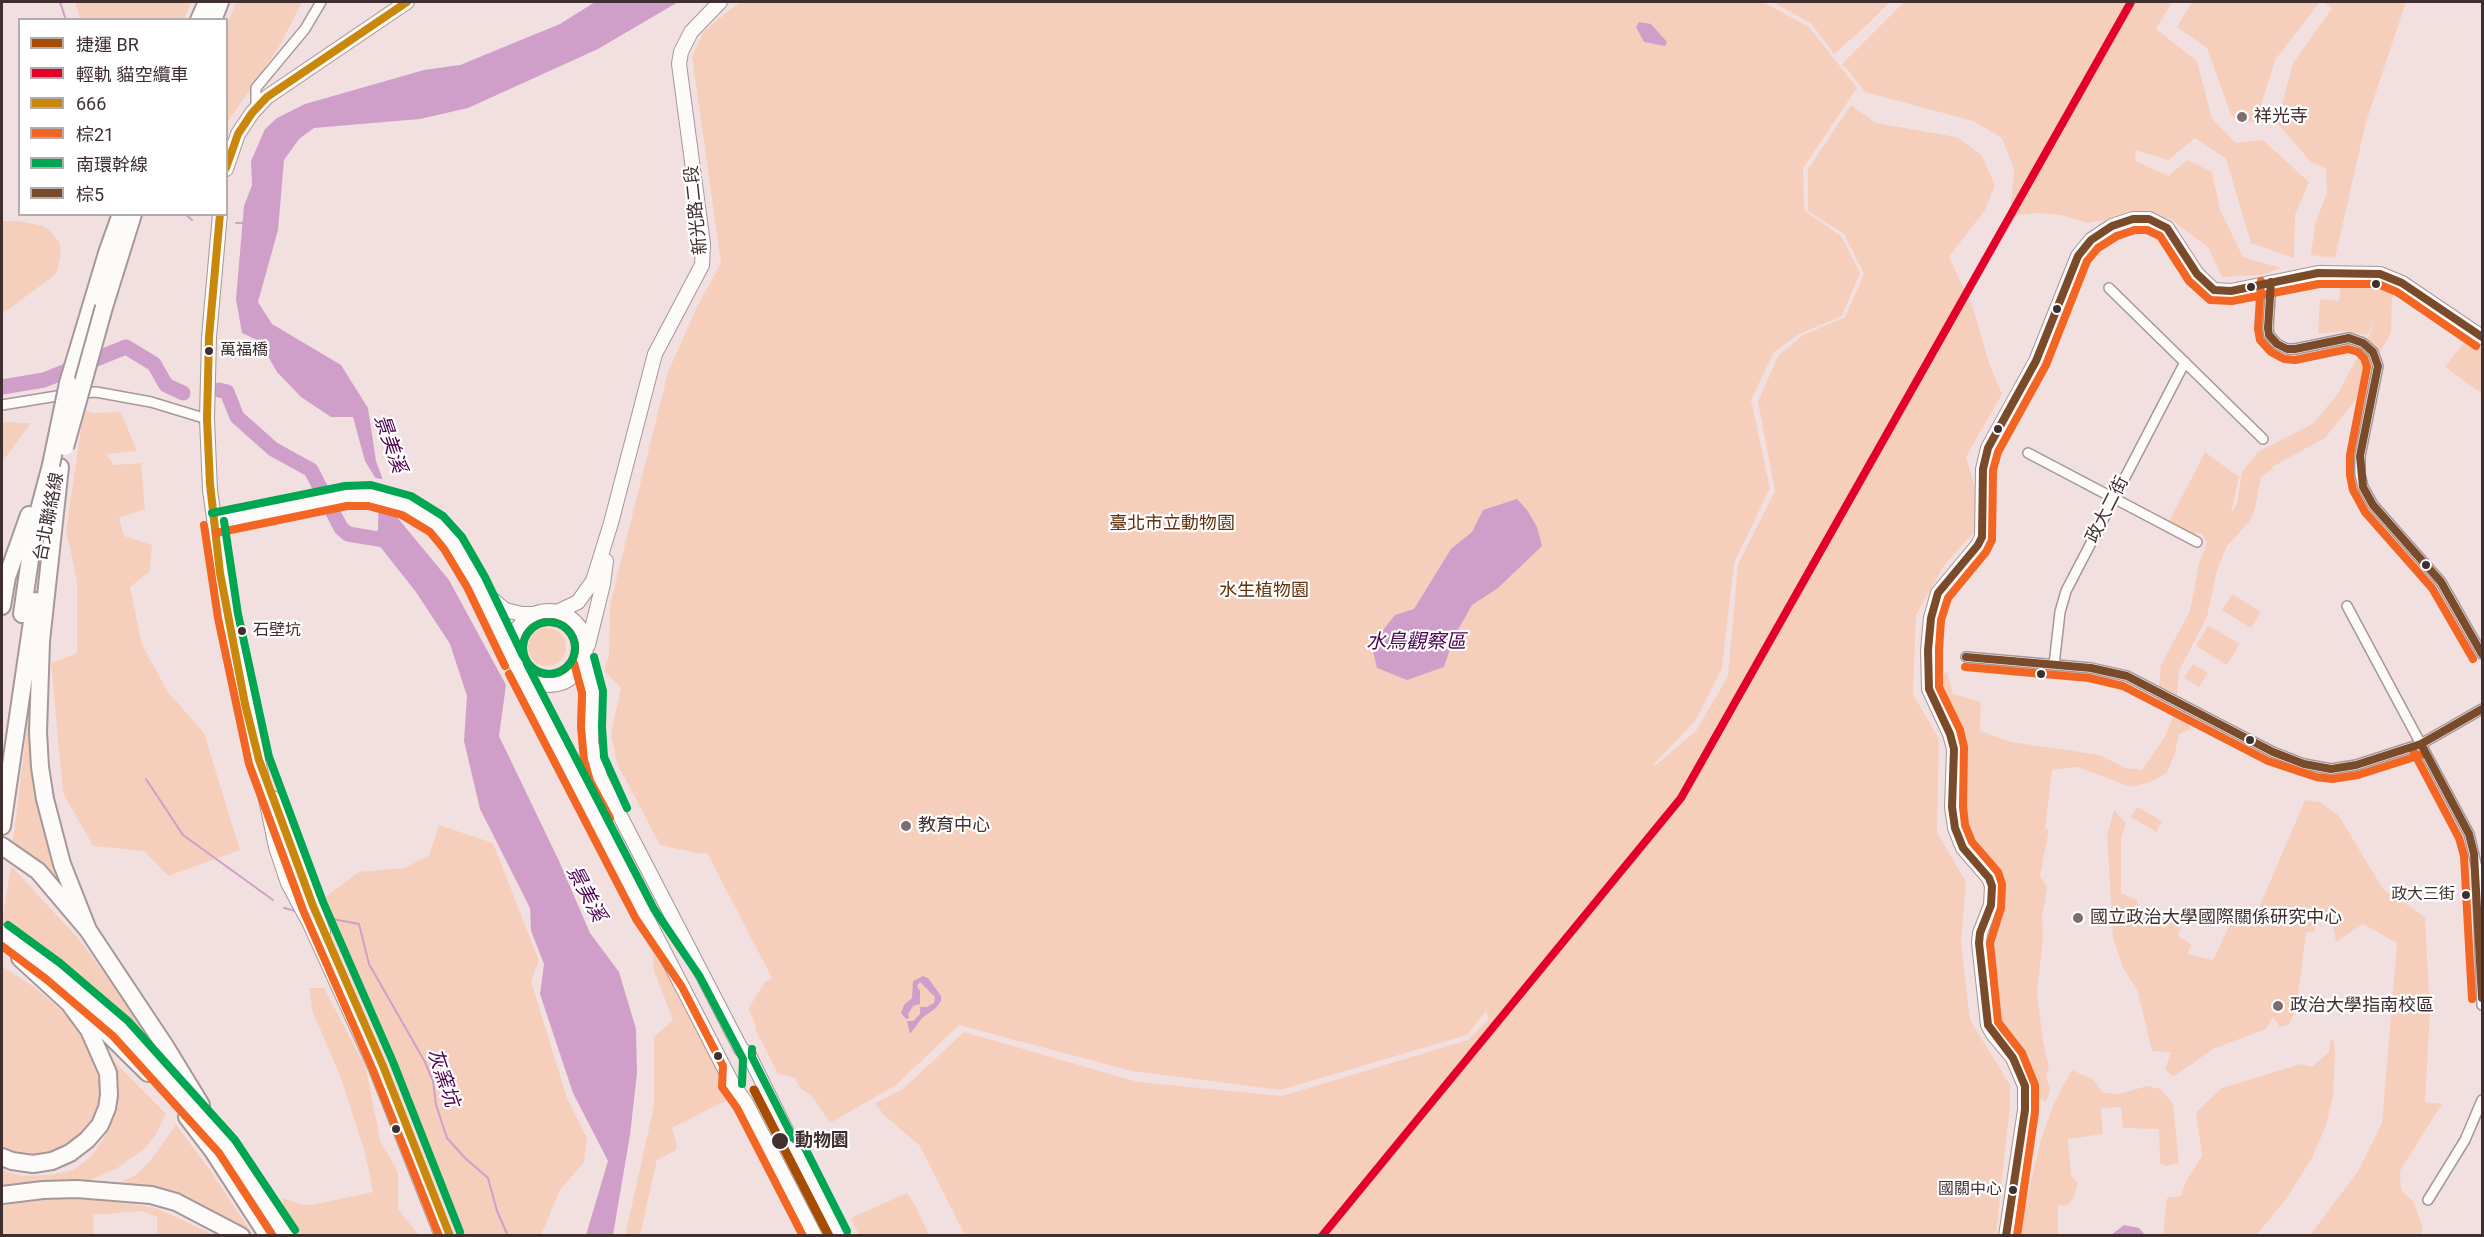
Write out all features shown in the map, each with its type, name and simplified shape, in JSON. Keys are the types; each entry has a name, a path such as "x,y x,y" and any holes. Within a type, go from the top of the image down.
{"highway":[{"path":"200,18 207,2"},
{"path":"214,18 220,2"},
{"name":"台北聯絡線","path":"2,753 36,525 52,465 68,383 98,305 126,216"},
{"name":"台北聯絡線","path":"2,826 45,530 52,465 65,447 98,305"},
{"path":"2,606 7,577 52,465"},
{"path":"52,465 38,699 39,755 45,799 62,864 87,930"},
{"path":"2,846 38,871 87,930 165,1046 226,1147 286,1236"},
{"path":"2,933 53,971 120,1028 226,1147"},
{"path":"2,947 58,986 177,1103 213,1151 268,1236"},
{"path":"2,1157 33,1164 52,1161 70,1153 87,1140 100,1125 107,1108 108,1073 88,1030 69,1003 20,958"},
{"path":"2,1195 77,1189 151,1195 176,1202 241,1236"}],"street":[{"path":"256,108 256,88 304,29 321,2"},
{"path":"228,163 238,134 256,108 288,81 407,2"},
{"name":"新光路二段","path":"559,611 573,606 587,592 593,581 611,524 655,354 702,264 703,244 680,64 681,52 691,32 720,2"},
{"path":"220,216 208,337 207,419 214,523 228,616 276,847 286,877 310,924 376,1070 442,1236"},
{"path":"2006,1236 2025,1110 2025,1086 2013,1058 1993,1035 1988,1025 1979,943 1980,933 1991,905 1992,885 1989,878 1963,848 1955,828 1952,807 1954,749 1950,734 1932,700 1927,672 1934,604 1945,582 1978,545 1982,537 1983,469 1988,448 2026,382 2075,263 2091,240 2105,229 2123,221 2141,218 2155,220 2167,228 2197,274 2214,290 2225,292 2318,273 2363,273 2387,276 2402,283 2482,336"},
{"path":"2271,282 2268,328 2277,344 2287,349 2295,349 2349,338 2363,343 2373,352 2378,366 2360,456 2363,487 2373,505 2446,589 2482,654"},
{"path":"2109,288 2263,439"},
{"name":"政大二街","path":"2054,665 2058,624 2064,597 2185,362"},
{"path":"2,405 96,392 150,402 207,419"},
{"path":"2028,453 2197,542"},
{"path":"214,523 329,498 369,495 394,500 416,510 437,524 453,543 476,582 516,665 732,1083 746,1102 814,1236"},
{"name":"新光路二段","path":"611,524 603,584 585,656 593,692 591,743 600,777 741,1049 749,1055 838,1236"},
{"path":"476,582 491,600 505,610 532,614 550,610 559,611 580,626 586,643 585,656 576,674 562,683 554,685 537,683 530,680 516,665 512,643 514,634 532,614"},
{"path":"2346,606 2469,834 2474,854 2482,1005"},
{"path":"1966,657 2091,668 2127,676 2273,752 2317,767 2331,769 2356,765 2421,744 2482,709"},
{"path":"259,760 313,906 383,1066 450,1236"},
{"path":"276,847 292,848"},
{"path":"2428,1200 2465,1140 2482,1100"}],"green space":[{"path":"75,2 191,2 185,18 80,18"},
{"path":"236,2 302,2 279,47 228,122 228,22"},
{"name":"臺北市立動物園","path":"740,2 1763,2 1809,27 1857,88 1803,168 1804,210 1842,237 1860,273 1842,316 1799,334 1774,352 1751,400 1770,488 1734,563 1722,668 1696,720 1652,766 1696,731 1728,676 1738,564 1775,491 1758,402 1778,356 1803,335 1845,317 1864,274 1844,234 1808,211 1808,169 1851,105 1876,123 1956,137 1981,154 1995,185 1985,210 1949,257 1973,308 1989,363 2002,394 1966,457 1985,520 1945,564 1916,615 1913,694 1939,739 1937,832 1966,882 1961,943 1970,1020 2010,1085 2010,1106 1996,1235 965,1235 920,1146 884,1115 875,1103 903,1089 964,1032 1138,1082 1282,1096 1468,1040 1489,1019 1486,1011 1467,1035 1280,1090 1132,1071 959,1025 896,1085 830,1123 812,1096 801,1089 795,1078 778,1074 755,1029 756,1025 748,1009 765,982 772,978 707,853 702,854 660,845 617,763 611,734 621,688 604,671 609,656 610,605 668,372 697,307 721,263 692,56 704,31"},
{"path":"1772,2 1890,2 1834,54 1811,23"},
{"path":"1904,2 2172,2 2156,29 2197,61 2212,119 2236,143 2263,140 2309,182 2295,215 2294,258 2251,243 2226,159 2195,138 2168,160 2135,150 2136,161 2168,176 2187,160 2212,172 2220,210 2243,257 2281,268 2262,275 2222,277 2208,247 2169,218 2128,216 2088,223 2061,215 2036,213 2010,216 2014,169 2002,138 1973,121 1865,92 1847,69 1841,65"},
{"path":"2192,2 2320,2 2275,60 2256,121 2243,123 2231,115 2207,48 2177,27"},
{"path":"2323,2 2406,2 2366,122 2335,258 2311,255 2315,224 2327,193 2326,169 2310,161 2277,123 2293,63 2332,8"},
{"path":"2,221 18,221 43,226 59,242 61,253 57,272 2,314"},
{"path":"2341,277 2366,280 2392,290 2391,333 2379,354 2367,339 2373,328 2373,319 2372,328 2367,335 2344,331 2318,334 2320,299 2339,301"},
{"path":"2468,337 2482,347 2482,394 2445,367"},
{"path":"2362,348 2371,358 2373,367 2354,402 2325,438 2272,467 2273,469 2261,477 2255,509 2249,522 2227,546 2217,570 2207,617 2179,671 2177,696 2159,687 2161,665 2190,611 2199,563 2207,543 2202,533 2192,534 2169,522 2205,452 2239,477 2231,513 2237,504 2242,472 2258,452 2314,423 2339,392"},
{"path":"84,409 92,413 121,412 137,451 106,454 114,465 141,463 145,509 119,518 124,536 152,545 150,571 130,587 142,645 168,692 204,733 240,850 168,876 144,851 93,846 63,793 51,663 77,653 77,581 66,530"},
{"path":"2,422 31,423 2,462"},
{"path":"2232,594 2261,612 2251,628 2222,610"},
{"path":"2208,625 2240,644 2227,665 2196,646"},
{"path":"547,628 560,634 566,647 560,660 547,666 534,660 528,647 534,634"},
{"path":"2193,664 2208,673 2199,687 2184,678"},
{"path":"34,669 40,808 58,884 51,872 13,841"},
{"path":"1947,672 1953,694 1981,702 1980,731 2011,742 2100,755 2125,768 2142,770 2164,738 2175,713 2188,721 2191,729 2179,734 2167,773 2151,782 2131,787 2077,767 2052,770 2045,828 2049,830 2040,876 2047,888 2042,917 2043,940 2037,992 2043,1041 2049,1067 2046,1076 2050,1090 2046,1102 2034,1095 2027,1063 1997,1026 1990,946 1994,920 2005,895 1999,871 1971,845 1962,825 1964,784 1961,743 1957,729 1946,712 1933,683"},
{"path":"2305,800 2320,802 2339,816 2383,889 2425,917 2430,1011 2425,1102 2442,1104 2400,1171 2401,1190 2413,1201 2423,1228 2421,1235 2310,1235 2358,1171 2382,1123 2397,943 2363,924 2336,942 2331,916 2315,919 2315,931 2306,933 2296,1010 2288,1025 2280,1027 2273,1017 2266,1029 2213,1049 2173,1077 2165,1069 2171,1052 2152,1051 2138,992 2123,968 2113,937 2107,835 2114,810 2126,824 2121,838 2121,893 2137,900 2138,907 2181,927 2178,936 2191,944 2188,954 2213,960 2234,916 2257,912"},
{"path":"2137,807 2162,821 2156,832 2131,817"},
{"path":"439,825 493,843 539,961 531,981 567,1098 587,1138 584,1162 560,1190 541,1235 465,1235 379,1020 324,898 359,872 404,868 429,856"},
{"path":"11,866 78,938 139,1019 158,1052 117,1011 2,922"},
{"path":"654,941 735,1096 672,1128 676,1150 657,1160 640,1235 625,1236 654,1106 654,1037 673,1020 653,968"},
{"path":"2,966 54,1003 72,1022 96,1066 101,1089 97,1111 87,1131 63,1152 27,1159 2,1150"},
{"path":"309,988 324,988 366,1068 380,1140 398,1172 398,1209 419,1235 297,1235 288,1222 282,1198 312,1205 373,1192 365,1153 341,1078 312,1010"},
{"path":"2333,1039 2335,1052 2333,1097 2325,1128 2312,1158 2286,1199 2263,1227 2256,1235 2163,1235 2167,1198 2181,1196 2186,1181 2202,1156 2196,1112 2222,1088 2301,1064 2312,1067 2329,1052 2330,1042"},
{"path":"107,1054 166,1114 155,1136 143,1150 116,1169 84,1183 2,1189 2,1170 21,1176 50,1175 73,1170 91,1157 109,1130 117,1097"},
{"path":"2072,1070 2092,1079 2104,1093 2119,1094 2147,1086 2161,1089 2173,1104 2179,1163 2166,1166 2160,1164 2159,1129 2123,1128 2121,1107 2101,1108 2103,1134 2068,1139 2071,1175 2078,1183 2068,1205 2058,1206 2058,1235 2018,1235 2041,1139 2055,1101"},
{"path":"176,1125 212,1173 253,1235 249,1235 226,1218 178,1195 122,1182 137,1174 150,1161"},
{"path":"907,1193 929,1235 859,1235 851,1218"},
{"path":"83,1197 156,1208 214,1235 154,1235 157,1232 157,1217 141,1211 93,1215 94,1235 2,1235 2,1206 20,1202"}],"water":[{"path":"595,2 678,2 598,49 468,108 420,119 314,128 299,139 284,160 278,230 258,302 272,324 341,365 368,408 376,461 396,516 449,580 506,685 499,736 559,861 590,933 619,972 636,1029 637,1073 630,1135 613,1235 586,1235 608,1161 573,1093 540,994 544,964 531,931 530,908 480,809 464,741 467,696 450,644 416,592 374,539 378,529 379,484 365,461 353,417 331,417 301,397 277,372 259,341 242,333 236,299 244,206 252,185 251,161 265,129 277,118 305,104 424,70 460,65 560,24"},
{"path":"1639,22 1651,24 1667,42 1665,46 1644,42 1636,27"},
{"name":"水鳥觀察區","path":"1517,499 1537,527 1542,546 1498,588 1472,605 1454,637 1444,667 1407,680 1377,668 1373,651 1383,630 1395,615 1414,609 1451,549 1472,532 1483,510"},
{"path":"923,976 928,978 941,996 941,1001 936,1008 922,1018 910,1034 907,1021 913,1021 920,1014 920,1007 927,1007 934,1003 935,997 920,982 917,986 920,991 920,1004 913,1006 908,1014 909,1018 906,1019 901,1013 904,1005 912,998 913,981"},
{"path":"2124,1225 2139,1228 2145,1235 2111,1235"}],"pier":[{"path":"371,477 386,480 401,517 376,509 376,484"}],"waterway":[{"path":"60,2 65,18"},
{"path":"187,216 192,220"},
{"path":"236,223 245,223"},
{"name":"石壁坑","path":"2,387 44,380 126,347 154,364 166,385 183,393"},
{"name":"石壁坑","path":"219,390 227,392 237,417 273,449 311,470 341,528 348,534 390,541"},
{"name":"灰窯坑","path":"146,779 183,835 273,900"},
{"name":"灰窯坑","path":"284,908 296,911"},
{"name":"灰窯坑","path":"322,917 359,924 369,964 425,1062 433,1081 436,1105 447,1138 488,1178 497,1211 508,1236"}],"metro line":[{"name":"BR","path":"754,1090 829,1236"}],"tram line":[{"name":"貓空纜車","path":"1322,1236 1681,798 2131,2"}],"transit line":[{"name":"666","path":"228,162 238,134 252,113 267,97 407,2"},
{"name":"666","path":"220,216 209,337 207,419 210,484 220,573 245,704 259,760 313,906 383,1066 450,1236"},
{"name":"棕5","path":"2006,1236 2025,1110 2025,1086 2013,1058 1988,1025 1979,943 1980,933 1991,905 1992,886 1989,878 1963,848 1955,828 1952,807 1954,749 1950,734 1929,689 1928,650 1931,618 1938,593 1982,537 1983,469 1988,448 2036,361 2078,256 2091,240 2112,226 2133,219 2149,219 2167,228 2197,274 2214,290 2231,291 2318,273 2380,274 2402,283 2482,337"},
{"name":"棕21","path":"2017,1236 2035,1112 2035,1085 2022,1053 1998,1022 1990,943 2001,908 2002,884 1998,872 1972,842 1965,825 1964,747 1960,730 1939,687 1941,620 1948,598 1986,552 1992,540 1993,470 1998,452 2046,365 2087,261 2098,248 2117,236 2135,230 2147,230 2160,236 2189,281 2210,300 2232,301 2319,284 2378,284 2397,292 2476,346"},
{"name":"棕21","path":"2261,281 2258,329 2260,340 2271,352 2284,359 2295,360 2348,349 2358,352 2364,358 2367,367 2350,455 2353,490 2365,512 2432,588 2473,659"},
{"name":"棕5","path":"2271,282 2268,328 2269,335 2277,344 2287,349 2295,349 2349,338 2363,343 2373,352 2378,366 2360,456 2363,487 2373,505 2441,582 2482,654"},
{"name":"南環幹線","path":"212,513 345,486 371,485 411,496 443,516 462,537 485,577 523,656"},
{"name":"棕21","path":"216,533 347,506 368,506 402,515 430,532 444,549 467,587 505,666"},
{"name":"南環幹線","path":"224,521 238,614 269,757 323,902 393,1062 460,1232"},
{"name":"棕21","path":"204,525 218,618 249,764 303,910 373,1070 439,1236"},
{"name":"棕21","path":"544,622 554,622 568,629 575,648 568,667 554,674 544,674 534,670 527,663 523,653 523,643 527,633 534,626 544,622"},
{"name":"南環幹線","path":"544,622 554,622 568,629 575,648 568,667 554,674 544,674 534,670 527,663 523,653 523,643 527,633 534,626 544,622"},
{"name":"南環幹線","path":"594,657 603,691 604,757 627,808"},
{"name":"棕5","path":"1966,657 2091,668 2127,676 2273,752 2304,764 2331,769 2356,765 2421,744 2482,709"},
{"name":"棕21","path":"574,663 582,693 581,727 584,761 590,781 610,818"},
{"name":"南環幹線","path":"527,664 654,909 700,977 743,1059 742,1084"},
{"name":"棕21","path":"1965,667 2089,678 2123,686 2268,761 2316,777 2332,779 2358,775 2424,754"},
{"name":"棕21","path":"509,674 636,919 682,987 723,1066 722,1087 737,1108 803,1236"},
{"name":"棕5","path":"2421,744 2469,834 2474,854 2482,998"},
{"name":"棕21","path":"2412,749 2459,838 2464,856 2472,999"},
{"name":"南環幹線","path":"8,925 60,963 128,1021 235,1140 295,1230"},
{"name":"棕21","path":"2,946 46,979 113,1036 219,1153 273,1236"},
{"name":"南環幹線","path":"752,1049 752,1057 793,1138 804,1146 847,1231"}],"place":[{"name":"祥光寺","path":"2242,117"},
{"name":"萬福橋","path":"209,351"},
{"name":"石壁坑","path":"242,631"},
{"name":"教育中心","path":"906,826"},
{"name":"政大三街","path":"2466,895"},
{"name":"國立政治大學國際關係研究中心","path":"2078,918"},
{"name":"政治大學指南校區","path":"2278,1006"},
{"name":"動物園","path":"780,1141"},
{"name":"國關中心","path":"2013,1190"}],"water label":[{"name":"景美溪","path":"389,444"},
{"name":"景美溪","path":"585,894"}],"park label":[{"name":"水生植物園","path":"1264,591"}]}
